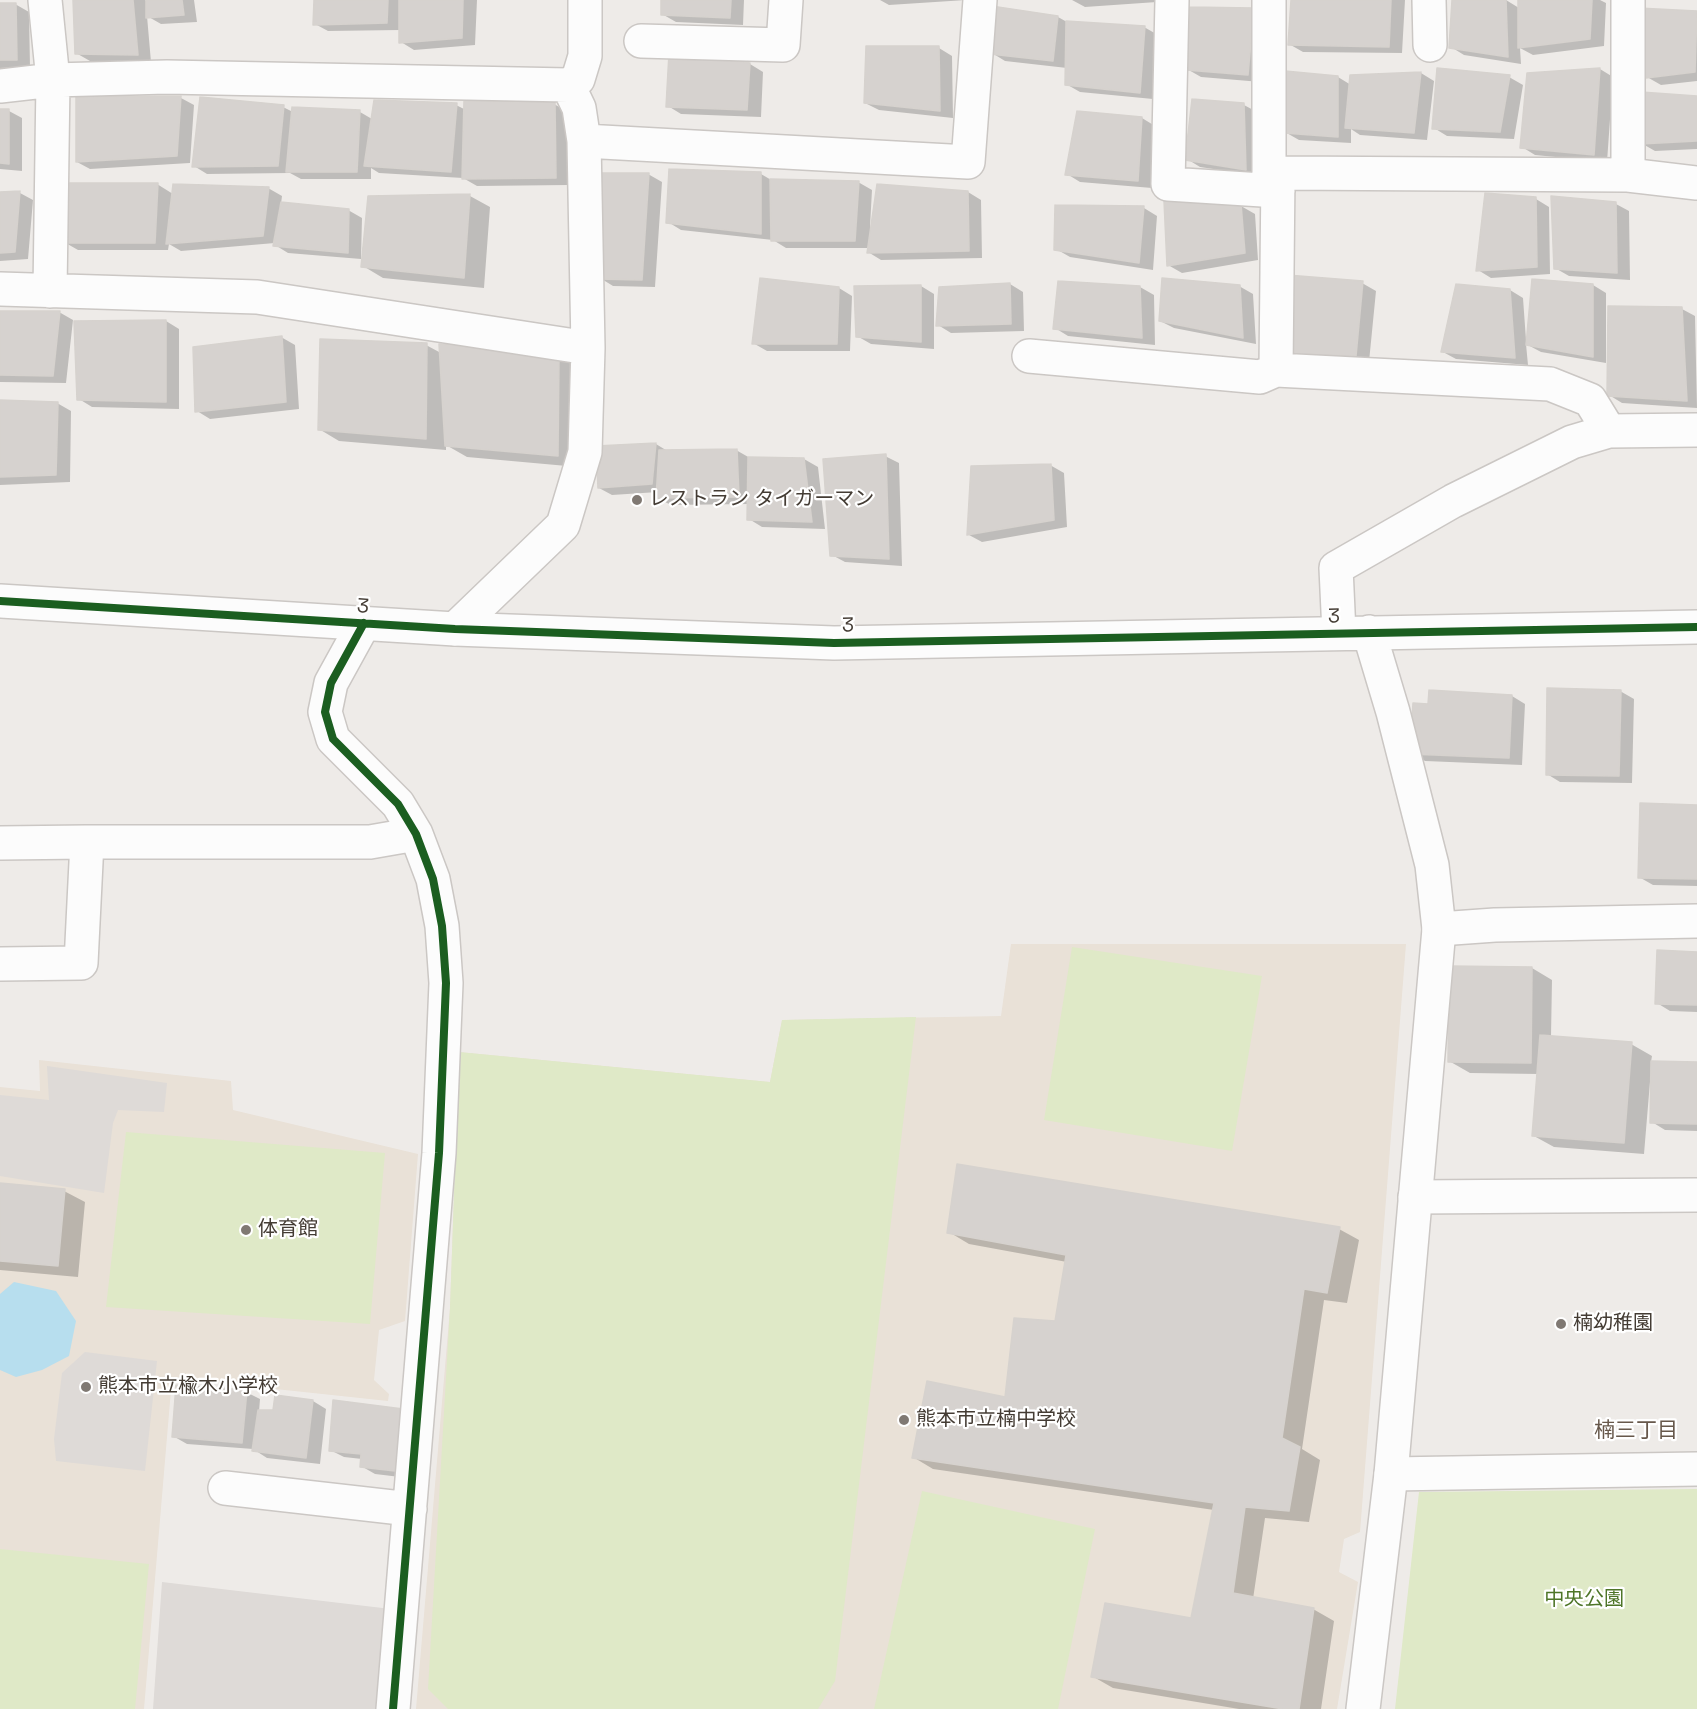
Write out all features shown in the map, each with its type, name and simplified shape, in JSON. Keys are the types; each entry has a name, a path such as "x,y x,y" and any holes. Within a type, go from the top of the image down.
{"street":[{"path":"45,0 53,80 50,291"},
{"path":"0,86 53,80 167,77 568,85 579,79 585,56 585,0"},
{"path":"641,41 783,45 786,0"},
{"path":"584,141 968,162 980,0"},
{"path":"1172,0 1168,184 1273,191"},
{"path":"1269,0 1276,370"},
{"path":"1429,0 1430,45"},
{"path":"1628,0 1628,175"},
{"path":"455,629 563,525 585,452 588,348 584,141 579,108 568,85"},
{"path":"1273,191 1278,173 1628,175 1697,183"},
{"path":"0,290 257,297 588,348"},
{"path":"1029,356 1260,377 1276,370 1550,384 1590,400 1609,431"},
{"path":"1363,1709 1391,1474 1439,929 1432,865 1393,712 1354,633 1336,568 1453,501 1572,442 1609,431 1697,430"},
{"name":"3","path":"0,601 455,629 834,643 1697,627"},
{"path":"364,623 331,683 325,712 333,739 398,804 416,834 433,879 442,926 446,983 439,1153 393,1709"},
{"path":"0,843 369,842 416,834"},
{"path":"0,964 81,963 87,842"},
{"path":"1439,929 1697,921"},
{"path":"1415,1197 1697,1195"},
{"path":"1391,1474 1697,1468"},
{"path":"225,1488 410,1509"}],"shaded area":[{"name":"熊本市立楠中学校","path":"1011,944 1406,944 1360,1532 1344,1539 1339,1572 1358,1582 1337,1709 416,1709 450,1308 459,1052 770,1082 782,1020 1001,1016"},
{"name":"熊本市立楡木小学校","path":"39,1060 231,1081 233,1110 418,1154 405,1321 379,1330 374,1380 389,1394 388,1401 172,1378 144,1709 0,1709 0,1087 40,1091"},
{"path":"47,1066 167,1083 164,1112 118,1110 113,1123 104,1193 0,1176 0,1095 49,1100"},
{"path":"85,1352 157,1361 145,1471 56,1461 54,1439 62,1373"},
{"path":"162,1582 391,1609 382,1709 153,1709"}],"green space":[{"path":"1072,947 1262,976 1232,1151 1044,1120"},
{"path":"916,1017 835,1681 818,1709 448,1709 428,1689 450,1308 459,1052 770,1082 782,1020"},
{"name":"体育館","path":"126,1132 385,1153 370,1324 106,1307"},
{"name":"中央公園","path":"1697,1489 1697,1709 1395,1709 1419,1492"},
{"path":"922,1491 1095,1529 1058,1709 874,1709"},
{"path":"0,1549 149,1564 135,1709 0,1709"}],"water":[{"path":"14,1282 56,1291 76,1321 69,1356 42,1370 16,1377 0,1370 0,1294"}],"building":[{"path":"73,0 133,0 138,55 75,54"},
{"path":"146,0 182,0 184,15 146,18"},
{"path":"314,0 388,0 387,23 313,25"},
{"path":"399,0 463,0 462,38 399,43"},
{"path":"661,0 731,0 730,18 661,15"},
{"path":"1291,0 1391,0 1389,47 1288,45"},
{"path":"1452,0 1506,0 1508,57 1449,48"},
{"path":"1518,0 1592,0 1590,39 1518,48"},
{"path":"0,3 16,3 17,60 0,60"},
{"path":"991,6 1058,16 1053,61 990,54"},
{"path":"1189,7 1254,8 1248,75 1186,70"},
{"path":"1638,8 1697,11 1695,72 1646,78"},
{"path":"1066,21 1145,26 1140,93 1065,85"},
{"path":"866,46 939,46 940,111 864,103"},
{"path":"669,53 750,63 747,110 666,107"},
{"path":"1437,68 1510,75 1500,132 1432,129"},
{"path":"1600,68 1594,155 1520,148 1527,73"},
{"path":"1285,71 1338,76 1338,137 1284,133"},
{"path":"1421,72 1414,133 1345,128 1350,75"},
{"path":"1641,92 1697,96 1697,141 1640,144"},
{"path":"181,96 177,156 76,162 76,97"},
{"path":"200,97 284,105 278,166 192,167"},
{"path":"1192,99 1244,103 1246,170 1185,160"},
{"path":"374,100 457,103 451,172 364,166"},
{"path":"464,101 555,102 556,178 462,179"},
{"path":"292,107 360,110 357,172 286,172"},
{"path":"0,109 9,109 9,164 0,163"},
{"path":"1077,111 1142,117 1138,181 1065,175"},
{"path":"669,169 761,172 761,234 666,223"},
{"path":"600,173 649,173 642,280 598,279"},
{"path":"770,179 859,181 855,241 771,241"},
{"path":"67,183 158,183 155,243 63,243"},
{"path":"173,184 269,187 263,236 166,244"},
{"path":"877,184 968,191 969,251 867,253"},
{"path":"20,191 15,252 0,253 0,192"},
{"path":"1485,193 1536,197 1537,267 1476,271"},
{"path":"470,194 464,278 361,267 368,196"},
{"path":"1551,196 1616,202 1617,273 1554,269"},
{"path":"1164,201 1241,204 1245,253 1167,266"},
{"path":"281,202 349,209 348,253 273,246"},
{"path":"1055,205 1144,206 1139,263 1054,250"},
{"path":"1287,275 1363,281 1356,356 1288,354"},
{"path":"760,278 839,287 837,344 752,344"},
{"path":"1162,278 1240,285 1243,338 1159,321"},
{"path":"1532,279 1593,284 1593,357 1526,345"},
{"path":"1058,281 1140,286 1142,338 1053,329"},
{"path":"1010,283 1011,324 936,326 939,287"},
{"path":"1456,284 1510,289 1515,358 1441,352"},
{"path":"921,285 921,342 856,337 854,286"},
{"path":"1608,306 1682,307 1687,401 1607,396"},
{"path":"0,311 60,311 53,376 0,375"},
{"path":"166,320 166,402 77,400 74,321"},
{"path":"282,336 286,402 195,412 193,347"},
{"path":"320,339 427,343 426,439 318,430"},
{"path":"439,344 559,354 558,456 445,446"},
{"path":"0,400 58,402 56,475 0,477"},
{"path":"656,443 652,484 598,488 596,446"},
{"path":"737,449 739,497 656,498 659,450"},
{"path":"886,454 889,559 830,556 823,459"},
{"path":"748,457 804,458 812,522 747,520"},
{"path":"1051,464 1054,520 967,535 971,466"},
{"path":"1547,688 1621,690 1619,776 1546,775"},
{"path":"1429,690 1512,695 1509,758 1410,754 1413,703 1428,704"},
{"path":"1640,803 1697,805 1697,879 1638,878"},
{"path":"1657,950 1697,952 1697,1005 1655,1004"},
{"path":"1449,966 1532,967 1531,1063 1448,1062"},
{"path":"1540,1035 1632,1042 1624,1143 1532,1136"},
{"path":"1651,1061 1697,1062 1697,1124 1650,1123"},
{"path":"957,1164 1340,1227 1327,1293 1304,1289 1282,1438 1300,1447 1289,1511 1245,1507 1233,1593 1314,1608 1299,1709 1283,1709 1091,1677 1105,1603 1191,1618 1214,1503 912,1458 927,1381 1005,1397 1014,1318 1055,1321 1066,1255 947,1233"},
{"path":"0,1183 65,1189 58,1266 0,1261"},
{"path":"176,1385 247,1390 242,1443 172,1437"},
{"path":"275,1395 313,1400 306,1458 252,1451 258,1410 273,1410"},
{"path":"333,1400 411,1410 404,1472 360,1467 361,1454 329,1451"}],"cycle path":[{"path":"0,601 455,629 834,643 1697,627"},
{"path":"364,623 331,683 325,712 333,739 398,804 416,834 433,879 442,926 446,983 439,1153 393,1709"}],"place":[{"name":"レストラン タイガーマン","path":"637,500"},
{"name":"体育館","path":"246,1230"},
{"name":"楠幼稚園","path":"1561,1324"},
{"name":"熊本市立楡木小学校","path":"86,1387"},
{"name":"熊本市立楠中学校","path":"904,1420"}],"district":[{"name":"楠三丁目","path":"1636,1431"}]}
